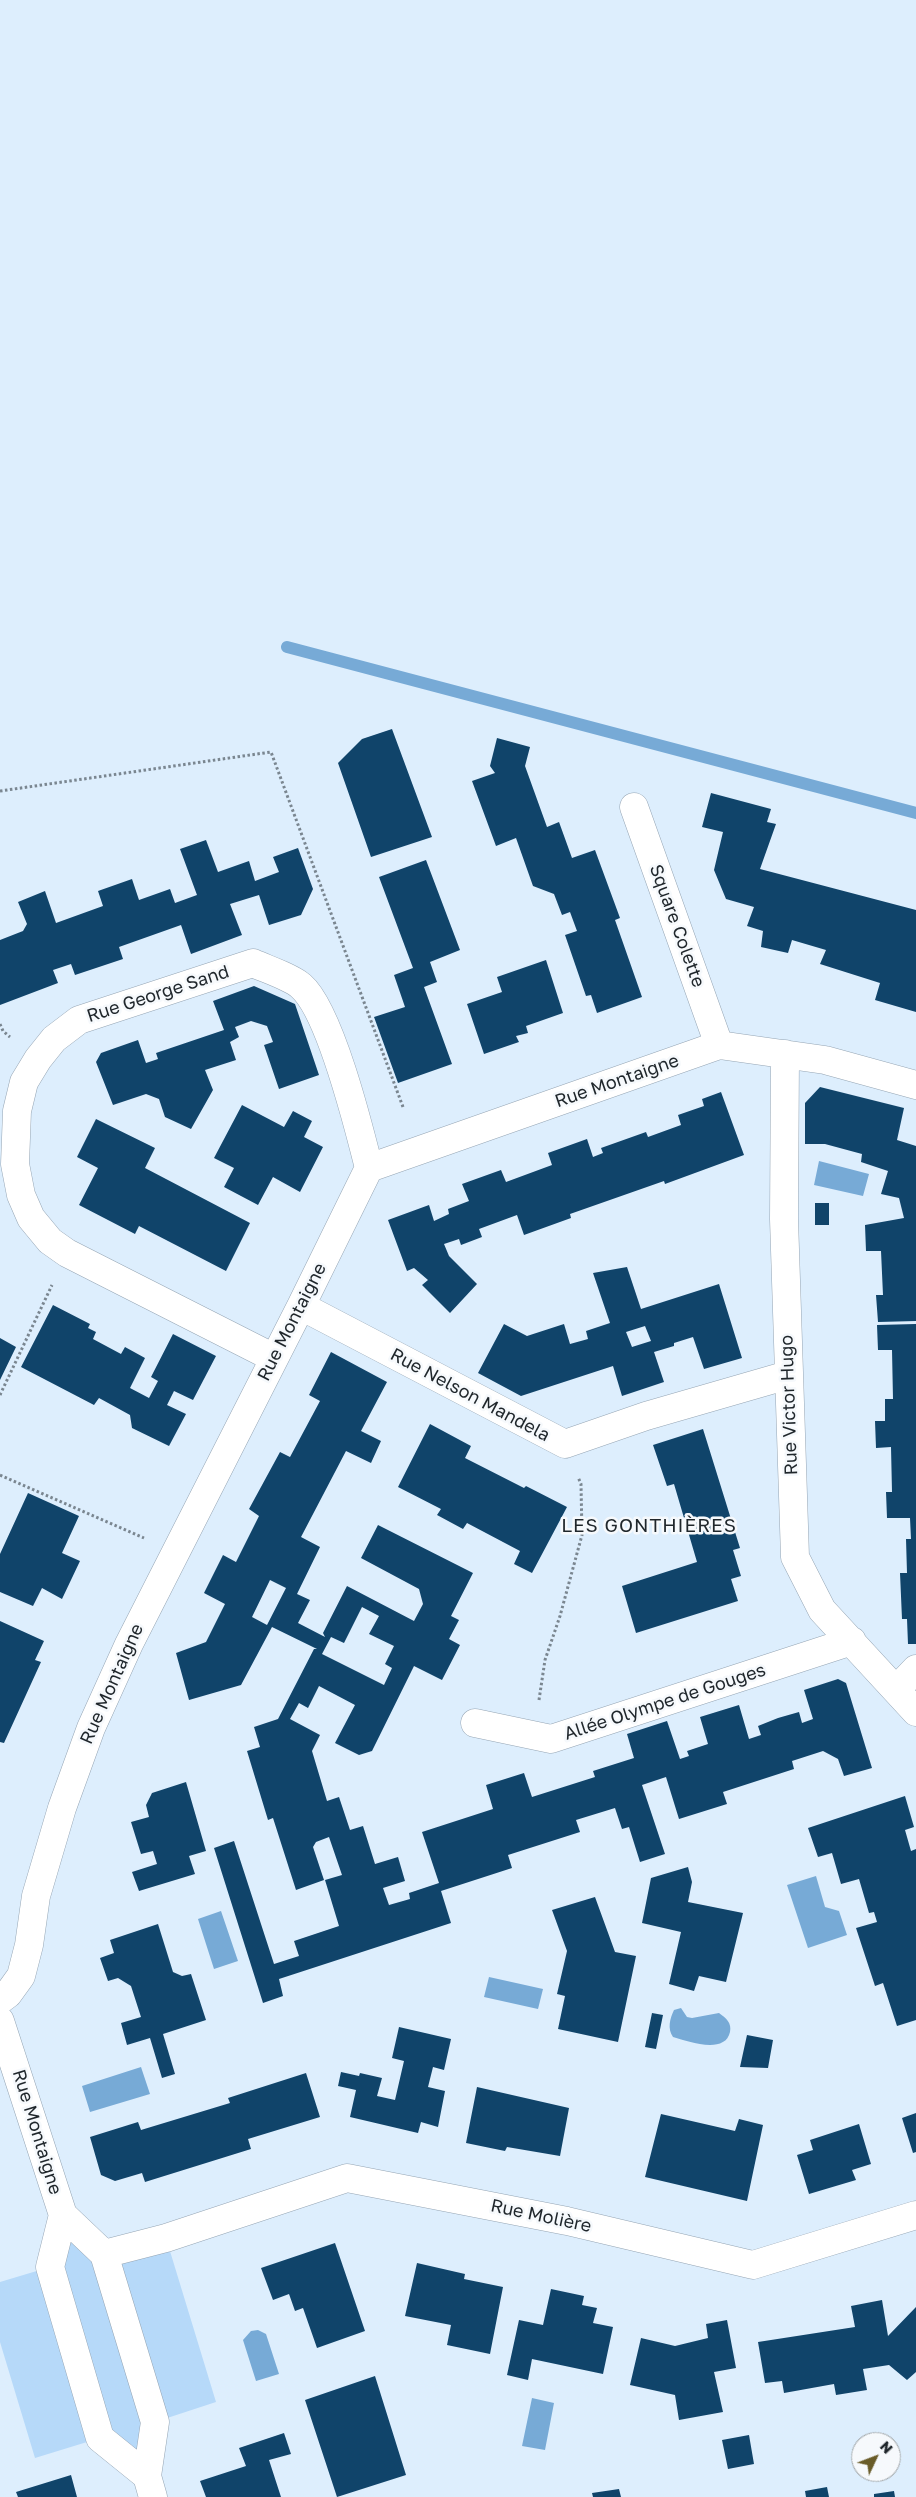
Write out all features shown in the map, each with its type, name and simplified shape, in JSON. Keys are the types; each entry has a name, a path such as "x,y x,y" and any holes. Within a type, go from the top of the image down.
{"street":[{"name":"Square Colette","path":"634,807 720,1045"},
{"name":"Rue George Sand","path":"274,1358 67,1253 50,1241 31,1218 20,1195 15,1164 17,1111 24,1082 54,1038 79,1020 253,963 301,986 319,1009 354,1108 369,1168"},
{"name":"Rue Montaigne","path":"0,2000 8,1994 21,1976 30,1945 36,1896 62,1808 91,1728 129,1644 369,1168 720,1045 825,1060 916,1085"},
{"name":"Rue Victor Hugo","path":"785,1054 784,1218 795,1557 822,1610 916,1712"},
{"name":"Rue Nelson Mandela","path":"301,1306 565,1444 646,1416 788,1375"},
{"name":"Allée Olympe de Gouges","path":"475,1723 551,1739 852,1641"},
{"path":"896,1690 916,1669"},
{"name":"Rue Montaigne","path":"0,2021 63,2215"},
{"name":"Rue Molière","path":"104,2254 166,2238 347,2178 567,2221 753,2265 916,2215"},
{"path":"63,2215 104,2254 155,2422 150,2487 100,2438 50,2267 63,2215"}],"path":[{"path":"0,791 271,752 403,1107"},
{"path":"0,1395 67,1253"},
{"path":"551,1739 539,1700 545,1660 560,1616 582,1535 581,1484 565,1444"},
{"path":"0,1475 176,1552"}],"shaded area":[{"path":"819,1161 869,1174 863,1196 814,1185"},
{"path":"816,1876 825,1907 839,1911 847,1935 808,1948 787,1885"},
{"path":"221,1911 238,1961 214,1969 198,1919"},
{"path":"489,1977 543,1989 538,2009 484,1997"},
{"path":"681,2008 687,2017 692,2018 719,2013 730,2026 727,2039 721,2043 705,2045 673,2037 670,2031 670,2020 674,2010"},
{"path":"141,2067 150,2094 90,2112 82,2086"},
{"path":"63,2215 104,2254 166,2238 216,2402 155,2422 147,2476 100,2438 35,2458 0,2342 0,2282 50,2267"},
{"path":"258,2330 266,2334 279,2374 256,2381 243,2340 251,2331"},
{"path":"532,2398 554,2403 545,2450 522,2446"}],"building":[{"path":"392,729 432,837 371,857 338,763 362,739"},
{"path":"497,738 530,747 525,766 547,827 559,822 572,858 595,850 620,918 615,920 642,997 597,1013 591,995 586,996 565,935 577,931 570,912 562,915 554,894 533,886 516,838 496,846 472,781 495,773 490,766"},
{"path":"711,793 771,809 767,822 776,824 760,869 916,910 916,1012 875,1000 880,983 820,964 826,950 792,940 788,953 761,947 763,931 747,926 754,907 726,899 714,870 723,832 702,827"},
{"path":"206,840 218,872 249,861 255,881 279,872 273,857 298,848 313,889 301,915 269,925 259,895 230,904 242,935 191,954 181,925 119,947 123,959 75,975 71,964 53,970 58,983 0,1005 0,940 23,931 27,924 18,902 45,891 56,923 103,906 98,891 132,879 139,900 170,889 175,903 197,895 180,849"},
{"path":"426,860 460,950 430,962 437,982 424,987 452,1064 398,1083 374,1017 405,1007 394,975 413,968 379,877"},
{"path":"546,960 563,1013 526,1026 528,1033 516,1036 519,1042 484,1054 467,1004 502,992 497,977"},
{"path":"254,986 295,1004 319,1075 279,1089 264,1045 273,1042 267,1026 251,1021 235,1027 239,1037 230,1042 236,1060 205,1070 213,1090 191,1129 165,1117 159,1099 146,1094 113,1105 96,1062 101,1053 138,1040 146,1063 158,1059 156,1053 224,1030 213,1001"},
{"path":"820,1087 904,1108 897,1140 916,1146 916,1321 878,1322 876,1295 883,1295 881,1251 866,1251 865,1225 904,1218 899,1198 881,1194 888,1171 861,1162 862,1154 825,1144 805,1144 805,1103"},
{"path":"721,1092 744,1155 665,1184 664,1181 570,1214 571,1218 524,1235 517,1215 479,1229 482,1237 461,1245 459,1239 444,1244 449,1256 477,1284 450,1313 422,1285 428,1280 414,1268 407,1271 388,1220 429,1205 434,1221 449,1214 448,1209 469,1201 462,1184 501,1170 506,1182 552,1165 548,1153 587,1139 593,1157 603,1153 601,1148 646,1132 648,1137 681,1125 678,1115 704,1106 702,1099"},
{"path":"242,1105 284,1127 293,1111 312,1121 304,1137 323,1147 300,1192 273,1177 258,1205 224,1187 234,1168 214,1158"},
{"path":"96,1119 155,1148 145,1168 250,1223 226,1271 139,1226 135,1234 79,1205 98,1168 77,1157"},
{"path":"815,1203 829,1203 829,1225 815,1225"},
{"path":"627,1267 641,1309 719,1284 742,1358 704,1369 693,1337 674,1343 674,1346 654,1352 664,1382 622,1396 613,1366 521,1396 478,1373 504,1324 527,1336 564,1324 570,1344 588,1339 586,1331 610,1323 593,1273","holes":["645,1326 651,1341 632,1347 626,1332"]},
{"path":"53,1305 90,1324 88,1328 96,1332 93,1339 121,1354 125,1347 145,1358 130,1388 149,1398 158,1381 151,1377 173,1334 216,1356 193,1400 174,1391 167,1405 186,1414 169,1446 132,1428 130,1415 99,1398 94,1405 21,1367"},
{"path":"916,1324 916,1644 908,1644 907,1619 902,1619 900,1573 907,1573 906,1539 911,1539 910,1518 887,1518 886,1492 892,1492 891,1447 876,1448 875,1421 885,1421 885,1399 893,1399 892,1350 878,1350 877,1325"},
{"path":"0,1338 16,1347 0,1380"},
{"path":"331,1352 387,1382 361,1431 381,1441 371,1463 346,1451 301,1537 320,1547 297,1594 310,1600 298,1623 325,1637 323,1633 347,1586 414,1621 423,1604 419,1589 361,1558 378,1525 473,1573 451,1616 459,1620 449,1639 460,1645 442,1680 414,1666 372,1751 359,1755 335,1743 355,1705 319,1686 308,1708 299,1703 290,1719 320,1735 312,1751 327,1801 339,1797 350,1830 363,1826 375,1864 398,1857 405,1881 383,1888 389,1905 410,1899 409,1893 439,1883 422,1832 493,1809 486,1785 524,1773 532,1797 595,1777 593,1771 634,1758 627,1734 667,1721 680,1759 689,1756 687,1751 708,1744 700,1717 739,1705 749,1739 761,1735 758,1726 778,1718 799,1712 802,1723 813,1719 804,1690 838,1679 846,1683 872,1768 844,1776 838,1759 823,1751 792,1761 794,1769 723,1792 727,1804 679,1819 666,1777 642,1785 665,1854 640,1862 629,1827 622,1829 615,1808 576,1820 580,1832 508,1855 512,1868 441,1891 451,1923 279,1979 283,1996 263,2003 214,1848 234,1841 274,1964 299,1956 294,1941 339,1926 325,1880 342,1875 329,1837 316,1842 313,1847 324,1880 296,1890 273,1818 268,1820 247,1751 260,1747 254,1727 278,1719 314,1649 317,1649 272,1627 241,1685 189,1700 176,1653 206,1642 225,1604 204,1593 223,1555 236,1562 259,1516 249,1509 280,1452 290,1457 320,1401 309,1395","holes":["270,1580 286,1588 267,1625 252,1617","362,1607 379,1616 369,1634 394,1646 385,1664 392,1668 384,1685 322,1654 331,1637 344,1643"]},
{"path":"430,1424 471,1446 465,1458 567,1507 532,1573 514,1564 520,1551 467,1523 463,1529 437,1515 441,1509 398,1487"},
{"path":"703,1429 740,1548 733,1550 741,1576 731,1579 738,1601 636,1633 622,1586 697,1562 674,1484 667,1486 653,1445"},
{"path":"28,1493 79,1516 62,1553 80,1561 62,1599 42,1588 33,1606 0,1592 0,1554"},
{"path":"0,1621 44,1641 35,1660 41,1662 4,1743 0,1742"},
{"path":"186,1782 206,1851 189,1856 195,1874 139,1891 132,1872 157,1864 153,1851 141,1854 131,1822 149,1817 146,1805 152,1793"},
{"path":"905,1796 914,1827 905,1830 911,1851 916,1849 916,2020 897,2026 883,1983 875,1986 856,1928 877,1922 874,1912 869,1913 859,1879 841,1884 832,1853 818,1857 808,1828"},
{"path":"688,1867 692,1882 688,1902 743,1913 726,1982 699,1976 694,1991 669,1984 681,1932 642,1923 651,1878"},
{"path":"595,1897 615,1952 636,1956 618,2042 558,2029 565,1996 557,1994 567,1951 552,1910"},
{"path":"158,1924 173,1972 182,1976 191,1974 206,2020 163,2034 175,2074 162,2078 150,2038 127,2045 121,2023 141,2017 131,1986 118,1978 108,1981 100,1958 114,1953 110,1940"},
{"path":"652,2013 663,2015 656,2049 645,2047"},
{"path":"399,2027 451,2039 444,2070 433,2067 428,2087 445,2091 438,2127 421,2122 418,2133 350,2117 356,2090 338,2086 341,2072 359,2076 360,2073 382,2078 377,2096 395,2100 404,2061 392,2058"},
{"path":"747,2035 773,2040 768,2068 740,2067"},
{"path":"306,2073 320,2117 248,2139 251,2149 145,2182 142,2173 115,2181 101,2175 90,2137 138,2122 141,2130 230,2103 228,2098"},
{"path":"477,2087 569,2108 560,2156 507,2147 505,2151 466,2143"},
{"path":"916,2113 916,2152 913,2153 902,2118"},
{"path":"661,2114 735,2131 739,2119 763,2125 747,2201 645,2177"},
{"path":"859,2124 871,2164 852,2170 856,2180 809,2194 797,2155 813,2150 810,2140"},
{"path":"335,2243 365,2331 317,2348 303,2308 295,2311 289,2294 273,2300 261,2268"},
{"path":"417,2263 465,2274 464,2279 503,2287 490,2354 447,2345 451,2325 405,2316"},
{"path":"551,2289 584,2296 582,2305 597,2308 593,2323 613,2327 603,2374 532,2359 528,2380 507,2375 519,2320 543,2325"},
{"path":"882,2300 888,2336 916,2307 916,2372 907,2380 889,2365 863,2369 867,2390 836,2395 834,2384 784,2393 782,2381 765,2383 758,2342 855,2327 851,2306"},
{"path":"727,2320 736,2368 714,2372 723,2412 679,2420 675,2395 630,2385 641,2338 675,2346 708,2338 706,2324"},
{"path":"375,2376 406,2475 337,2497 305,2400"},
{"path":"284,2433 291,2454 269,2460 281,2497 206,2497 200,2481 246,2466 239,2448"},
{"path":"749,2435 754,2464 728,2469 722,2440"},
{"path":"71,2475 77,2497 18,2497 16,2492"},
{"path":"827,2487 829,2497 806,2497 805,2491"},
{"path":"619,2489 621,2497 593,2497 592,2493"},
{"path":"894,2491 895,2497 874,2497 874,2494"}],"waterway":[{"path":"287,647 916,813"}],"district":[{"name":"LES GONTHIÈRES","path":"649,1526"}]}
